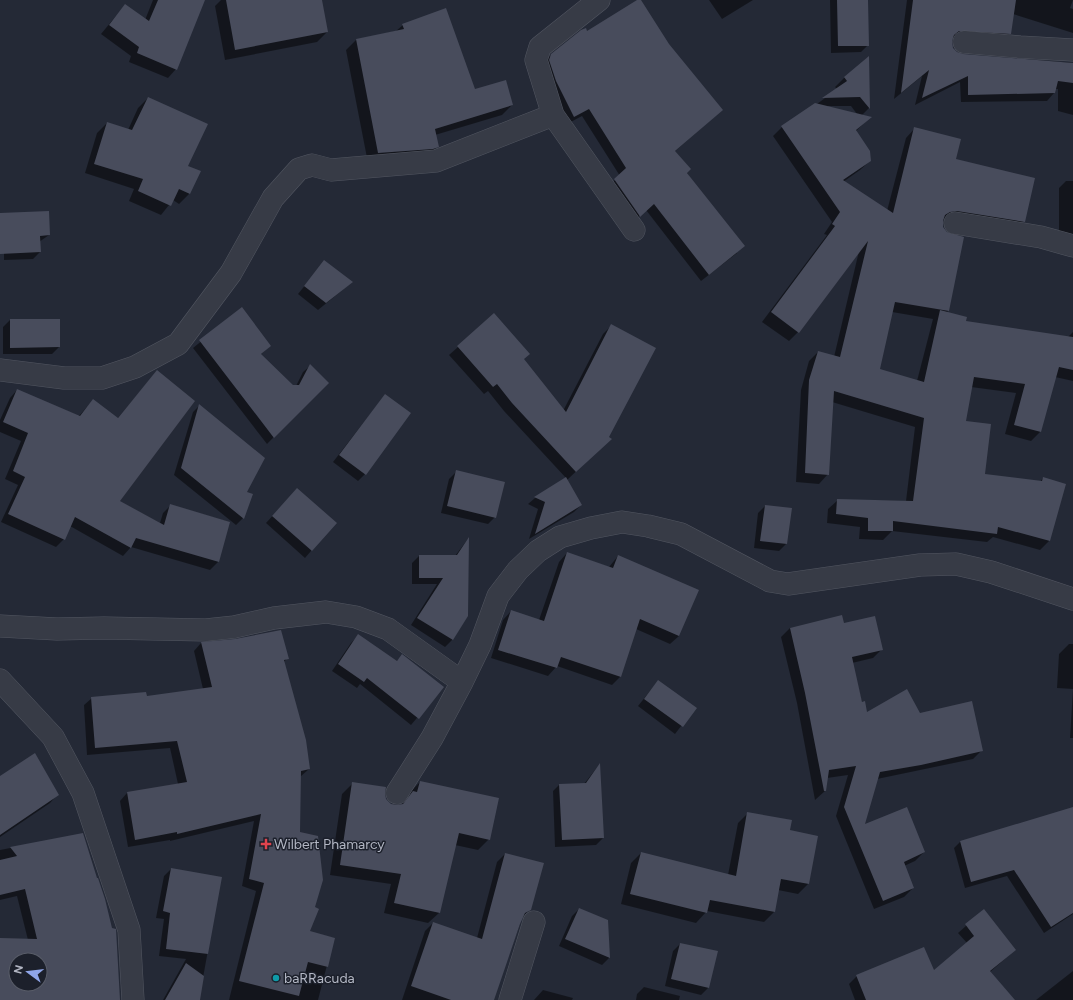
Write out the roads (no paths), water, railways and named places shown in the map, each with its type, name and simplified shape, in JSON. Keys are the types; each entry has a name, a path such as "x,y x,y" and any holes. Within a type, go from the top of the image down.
{"street":[{"path":"599,0 540,47 536,60 553,115 634,230"},
{"path":"964,42 1073,50"},
{"path":"0,370 64,378 102,378 135,367 178,344 231,273 273,198 299,169 312,165 331,170 436,161 553,115"},
{"path":"955,223 1041,238 1073,246"},
{"path":"397,793 432,738 462,682 480,645 498,596 518,570 538,551 560,537 591,528 622,522 648,526 681,534 770,581 788,584 920,565 956,564 991,572 1073,599"},
{"path":"0,626 57,629 104,628 206,630 234,627 274,618 326,612 356,617 388,629 462,682"},
{"path":"0,680 53,737 83,793 129,930 133,1000"},
{"path":"510,1000 534,922"}],"place":[{"name":"Wilbert Phamarcy","path":"266,844"},
{"name":"baRRacuda","path":"276,978"}]}
